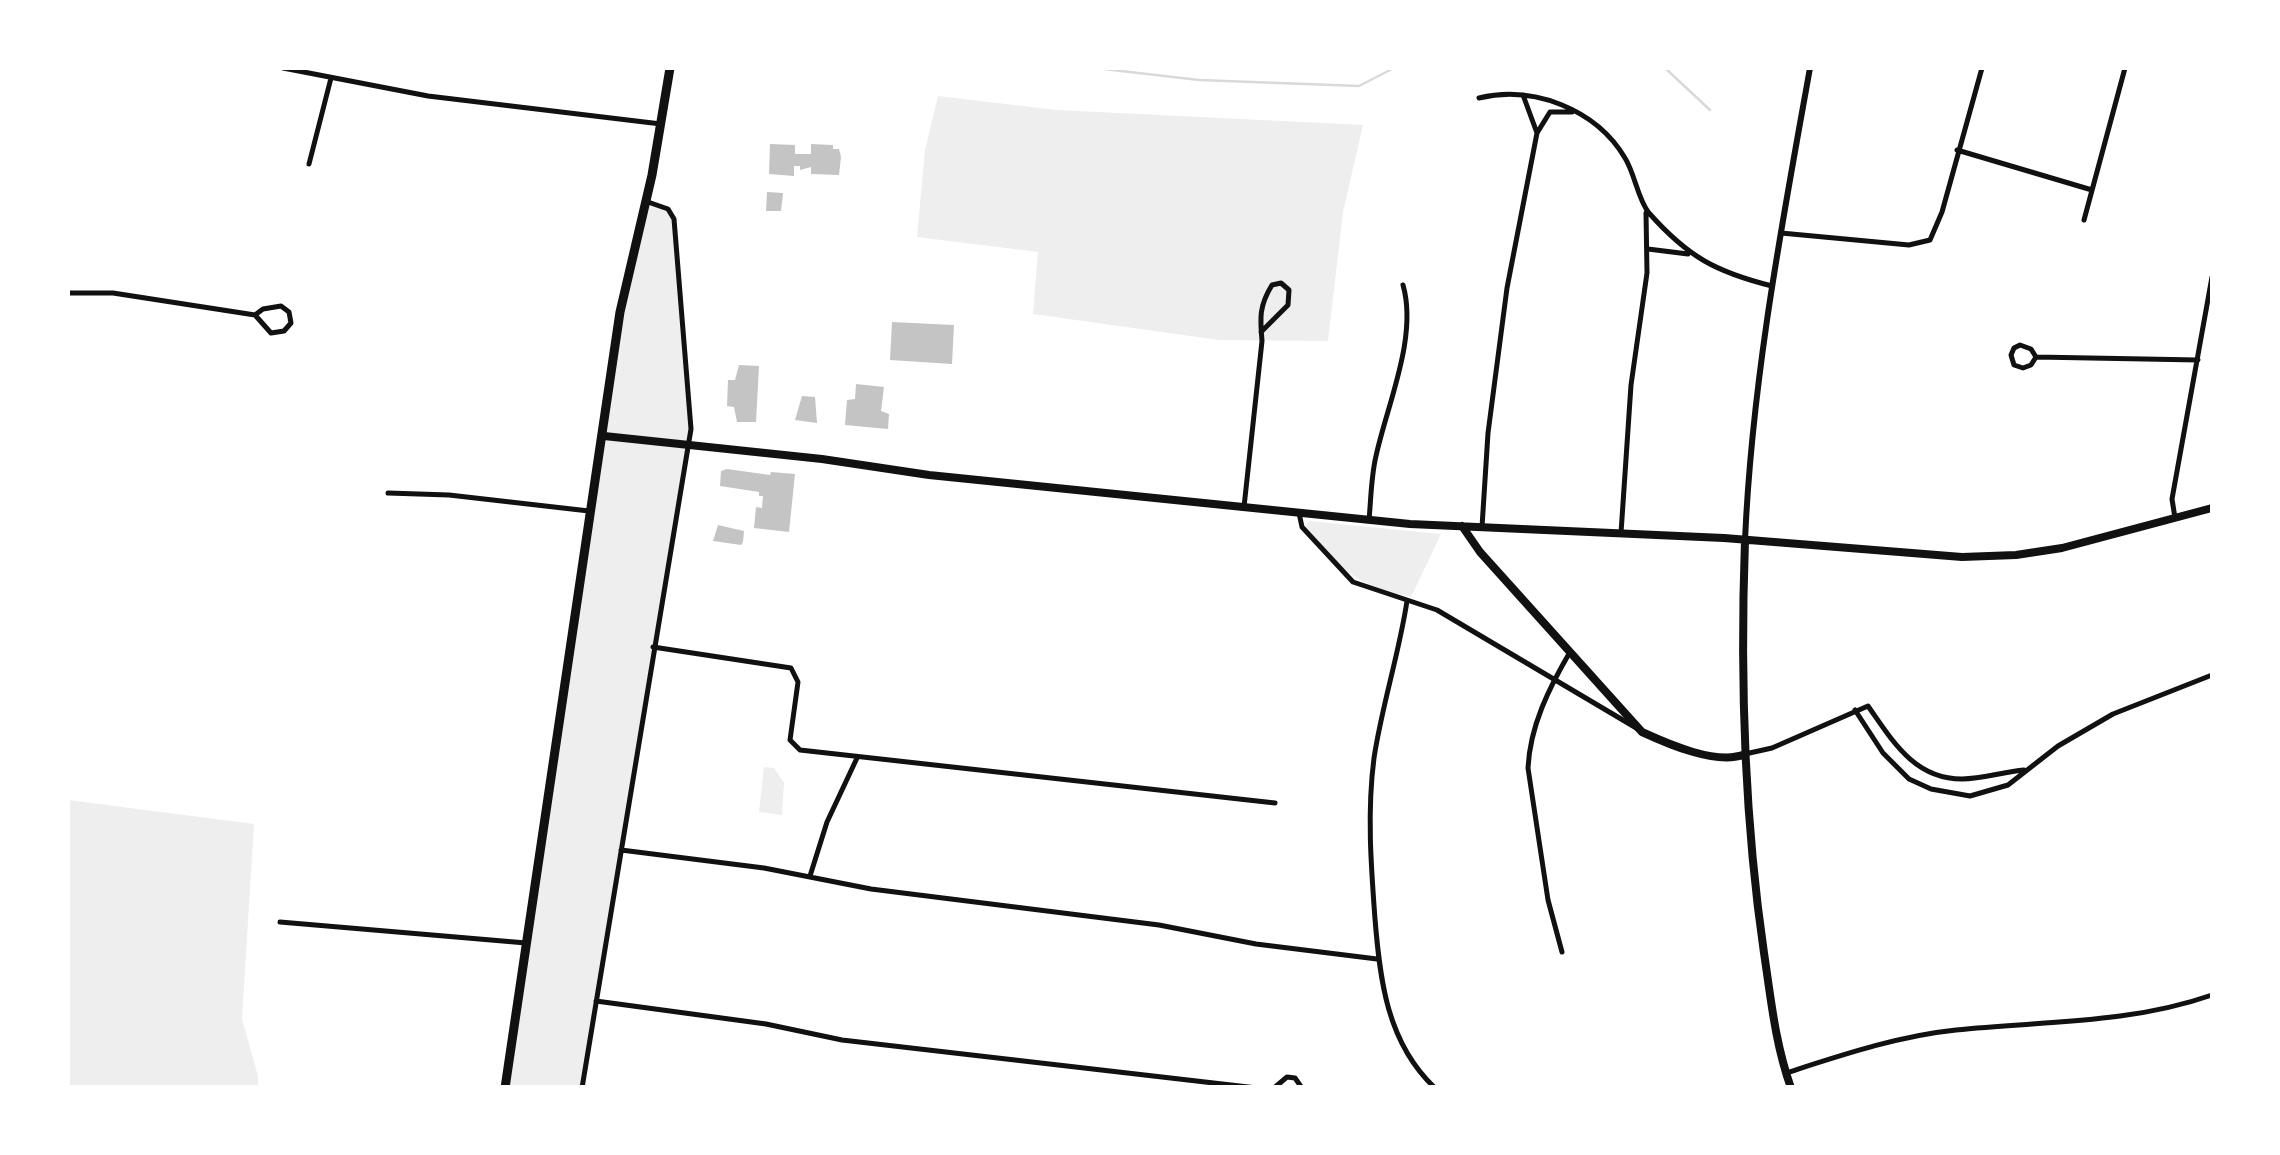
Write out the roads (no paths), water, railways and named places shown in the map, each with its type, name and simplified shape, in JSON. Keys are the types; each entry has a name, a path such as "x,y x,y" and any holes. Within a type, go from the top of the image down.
{"main road":[{"path":"505,1088 620,312 670,68"},
{"path":"604,436 822,459 942,477 1369,520 1745,540 1935,556 1998,557 2076,545 2212,508"},
{"path":"1462,526 1480,552 1642,732 1678,747 1715,756 1733,759 1745,754"},
{"path":"1745,540 1749,826 1771,1014 1792,1088"}],"street":[{"path":"283,68 428,96 661,124"},
{"path":"1745,540 1754,414 1810,68"},
{"path":"1781,233 1909,245 1929,240 1942,212 1982,68"},
{"path":"2084,220 2126,68"},
{"path":"309,164 332,78"},
{"path":"1479,98 1522,95 1552,100 1580,114 1607,134 1619,149 1646,210 1648,249 1631,385 1621,533"},
{"path":"1522,95 1538,133"},
{"path":"1482,527 1488,433 1507,288 1538,133 1550,112 1580,114"},
{"path":"1957,150 2092,190"},
{"path":"582,1088 688,444 690,410 674,218 668,208 645,200"},
{"path":"1646,210 1688,254"},
{"path":"1648,249 1688,254 1716,268 1772,286"},
{"path":"2176,518 2172,499 2212,277"},
{"path":"1244,507 1262,332 1260,310 1272,286 1281,283 1289,290 1288,305 1262,332"},
{"path":"1369,520 1375,460 1390,411 1408,310 1403,285"},
{"path":"68,293 125,295 255,315 271,333 284,332 291,323 289,312 281,306 263,309 255,315"},
{"path":"2020,345 2031,349 2036,357 2023,368 2014,365 2011,354 2020,345"},
{"path":"2036,357 2198,360"},
{"path":"388,492 593,512"},
{"path":"1300,513 1302,527 1348,578 1370,590 1443,613 1642,732"},
{"path":"1407,600 1376,744 1370,858 1377,959 1386,1003 1415,1068 1435,1088"},
{"path":"654,647 784,665 794,670 798,690 790,732 792,744 806,751 1275,803"},
{"path":"1562,952 1548,900 1528,768 1534,732 1570,651"},
{"path":"1855,710 1893,764 1923,786 1960,796 1978,795 2008,785 2024,770 2112,714 2212,676"},
{"path":"1745,754 1772,748 1868,706 1897,748 1930,773 1965,779 2024,770"},
{"path":"810,876 826,822 858,757"},
{"path":"621,850 810,876 871,890 1159,925 1256,944 1377,959"},
{"path":"280,922 527,943"},
{"path":"1786,1073 1869,1046 1919,1035 2113,1019 2156,1012 2212,995"},
{"path":"596,1001 766,1024 842,1040 1257,1088"},
{"path":"1274,1088 1287,1077 1297,1079 1302,1088"}],"waterway":[{"path":"1095,68 1199,80 1359,86 1394,68"},
{"path":"1665,68 1710,110"}]}
